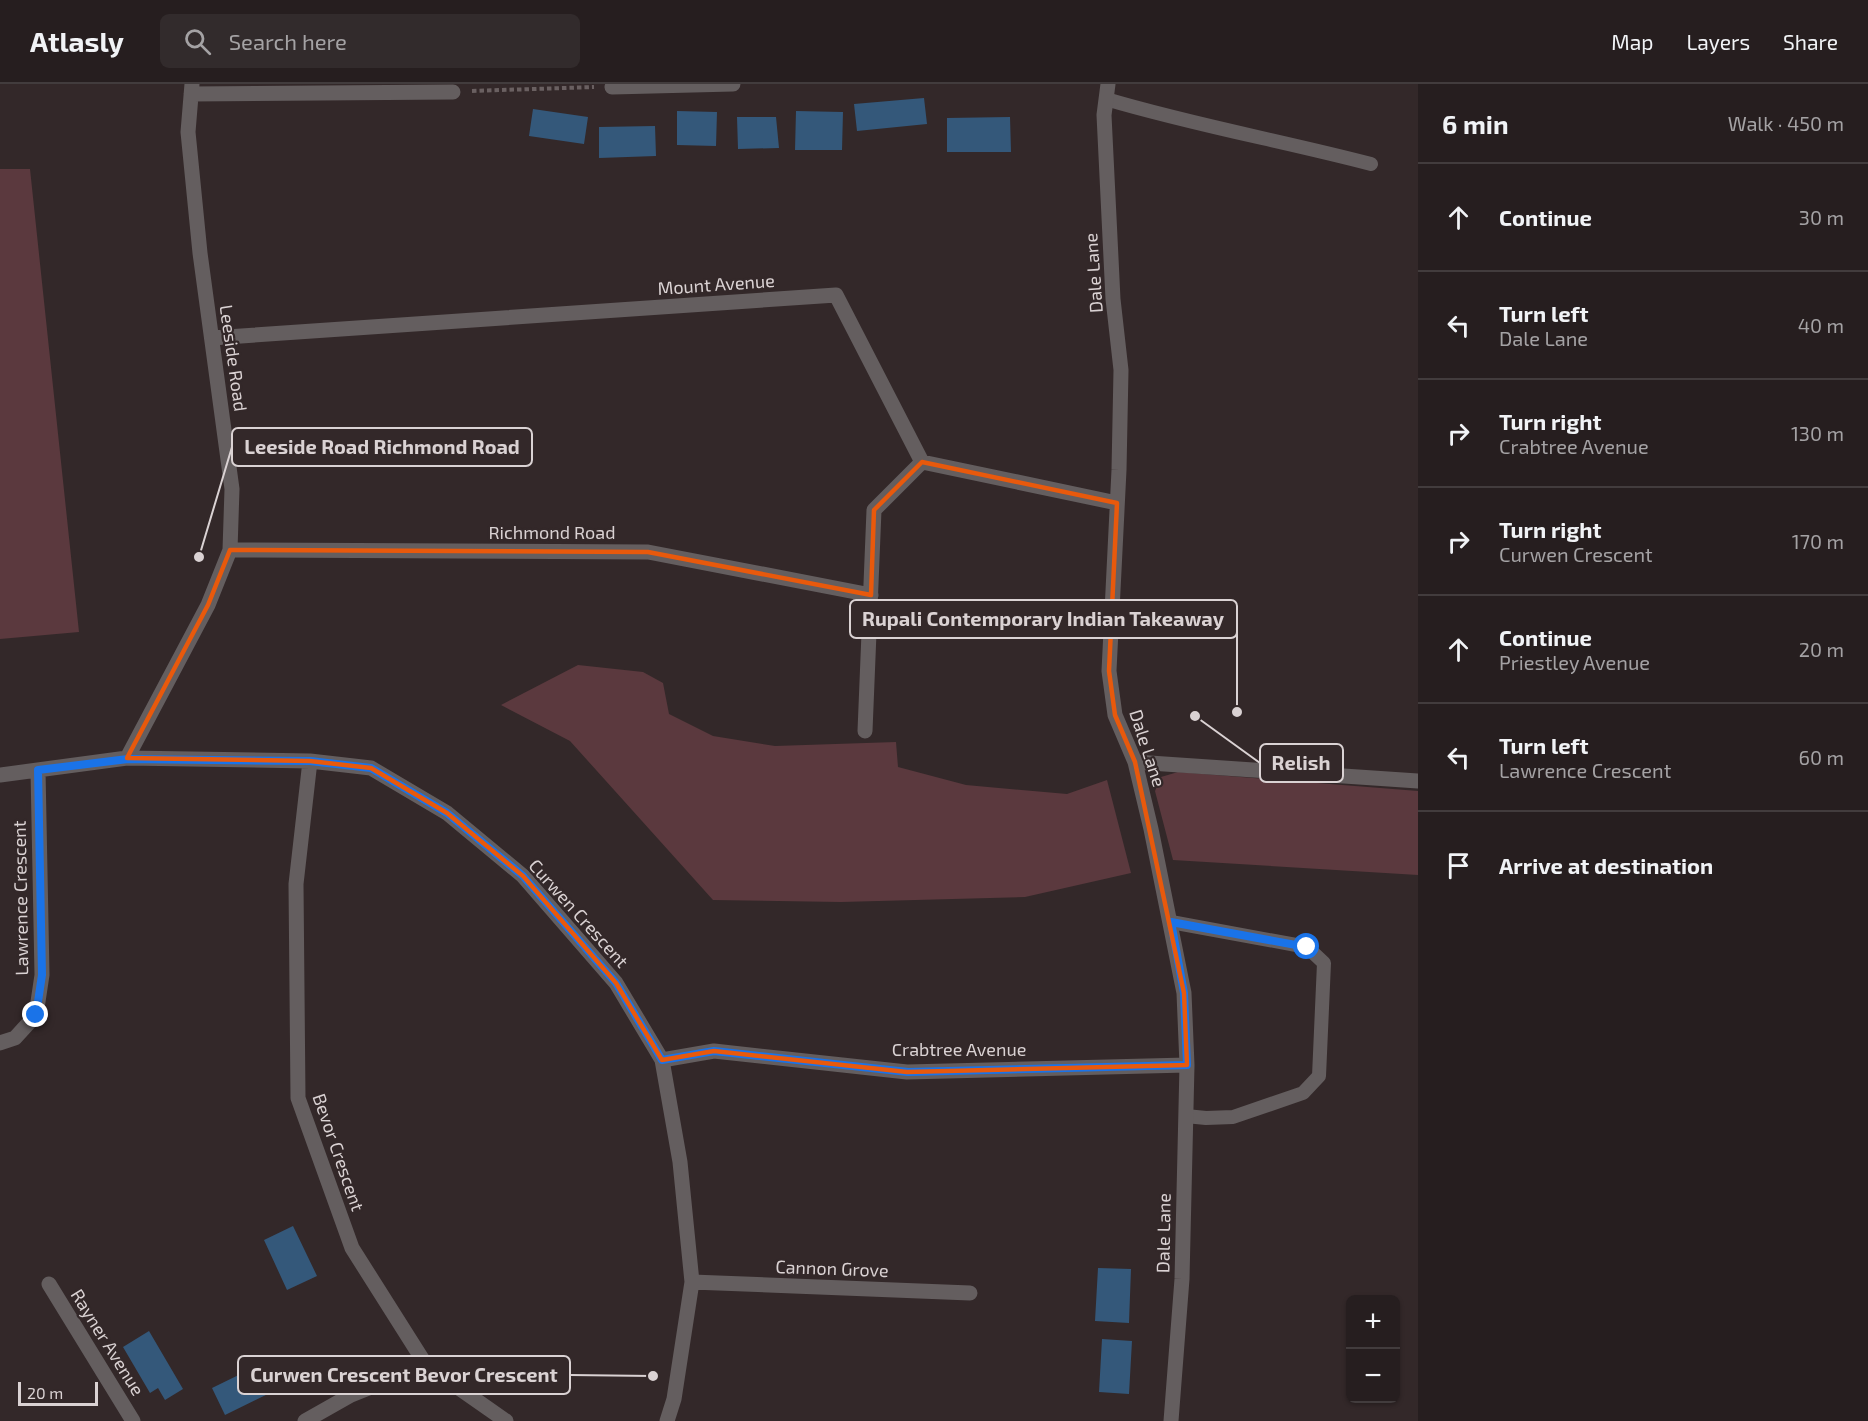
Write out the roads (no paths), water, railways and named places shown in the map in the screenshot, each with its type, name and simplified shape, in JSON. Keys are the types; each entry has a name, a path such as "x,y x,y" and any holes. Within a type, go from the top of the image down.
{"street":[{"path":"612,87 733,84"},
{"path":"191,89 453,92"},
{"name":"Leeside Road","path":"128,759 208,605 230,550 232,489 200,253 188,132 191,89"},
{"name":"Dale Lane","path":"1107,91 1104,115 1113,299 1121,370 1109,670 1115,715 1135,762 1171,922 1184,993 1187,1065 1182,1279 1172,1421"},
{"name":"Mount Avenue","path":"212,338 836,295 922,462"},
{"path":"865,732 874,510 922,462 1117,503"},
{"name":"Richmond Road","path":"230,550 648,552 870,595"},
{"name":"Curwen Crescent","path":"0,775 128,759 310,761 371,768 447,813 523,876 616,983 662,1060 680,1162 692,1282 674,1399 667,1421"},
{"name":"Bevor Crescent","path":"310,761 296,884 297,1098 352,1248 426,1365 506,1421"},
{"path":"1135,762 1418,781"},
{"name":"Lawrence Crescent","path":"0,1043 15,1038 36,1015 42,975 38,770"},
{"name":"Crabtree Avenue","path":"662,1060 714,1051 908,1072 1187,1065"},
{"name":"Cannon Grove","path":"692,1282 970,1293"},
{"name":"Rayner Avenue","path":"49,1284 133,1421"},
{"path":"305,1421 351,1395 426,1365"}],"lane":[{"path":"1107,91 1141,110 1371,164"},
{"path":"1171,922 1307,947 1323,963 1319,1076 1303,1093 1233,1116 1206,1118 1186,1116"}],"place":[{"name":"Leeside Road Richmond Road","path":"199,557"},
{"name":"Rupali Contemporary Indian Takeaway","path":"1237,712"},
{"name":"Relish","path":"1195,716"},
{"name":"Curwen Crescent Bevor Crescent","path":"653,1376"}]}
